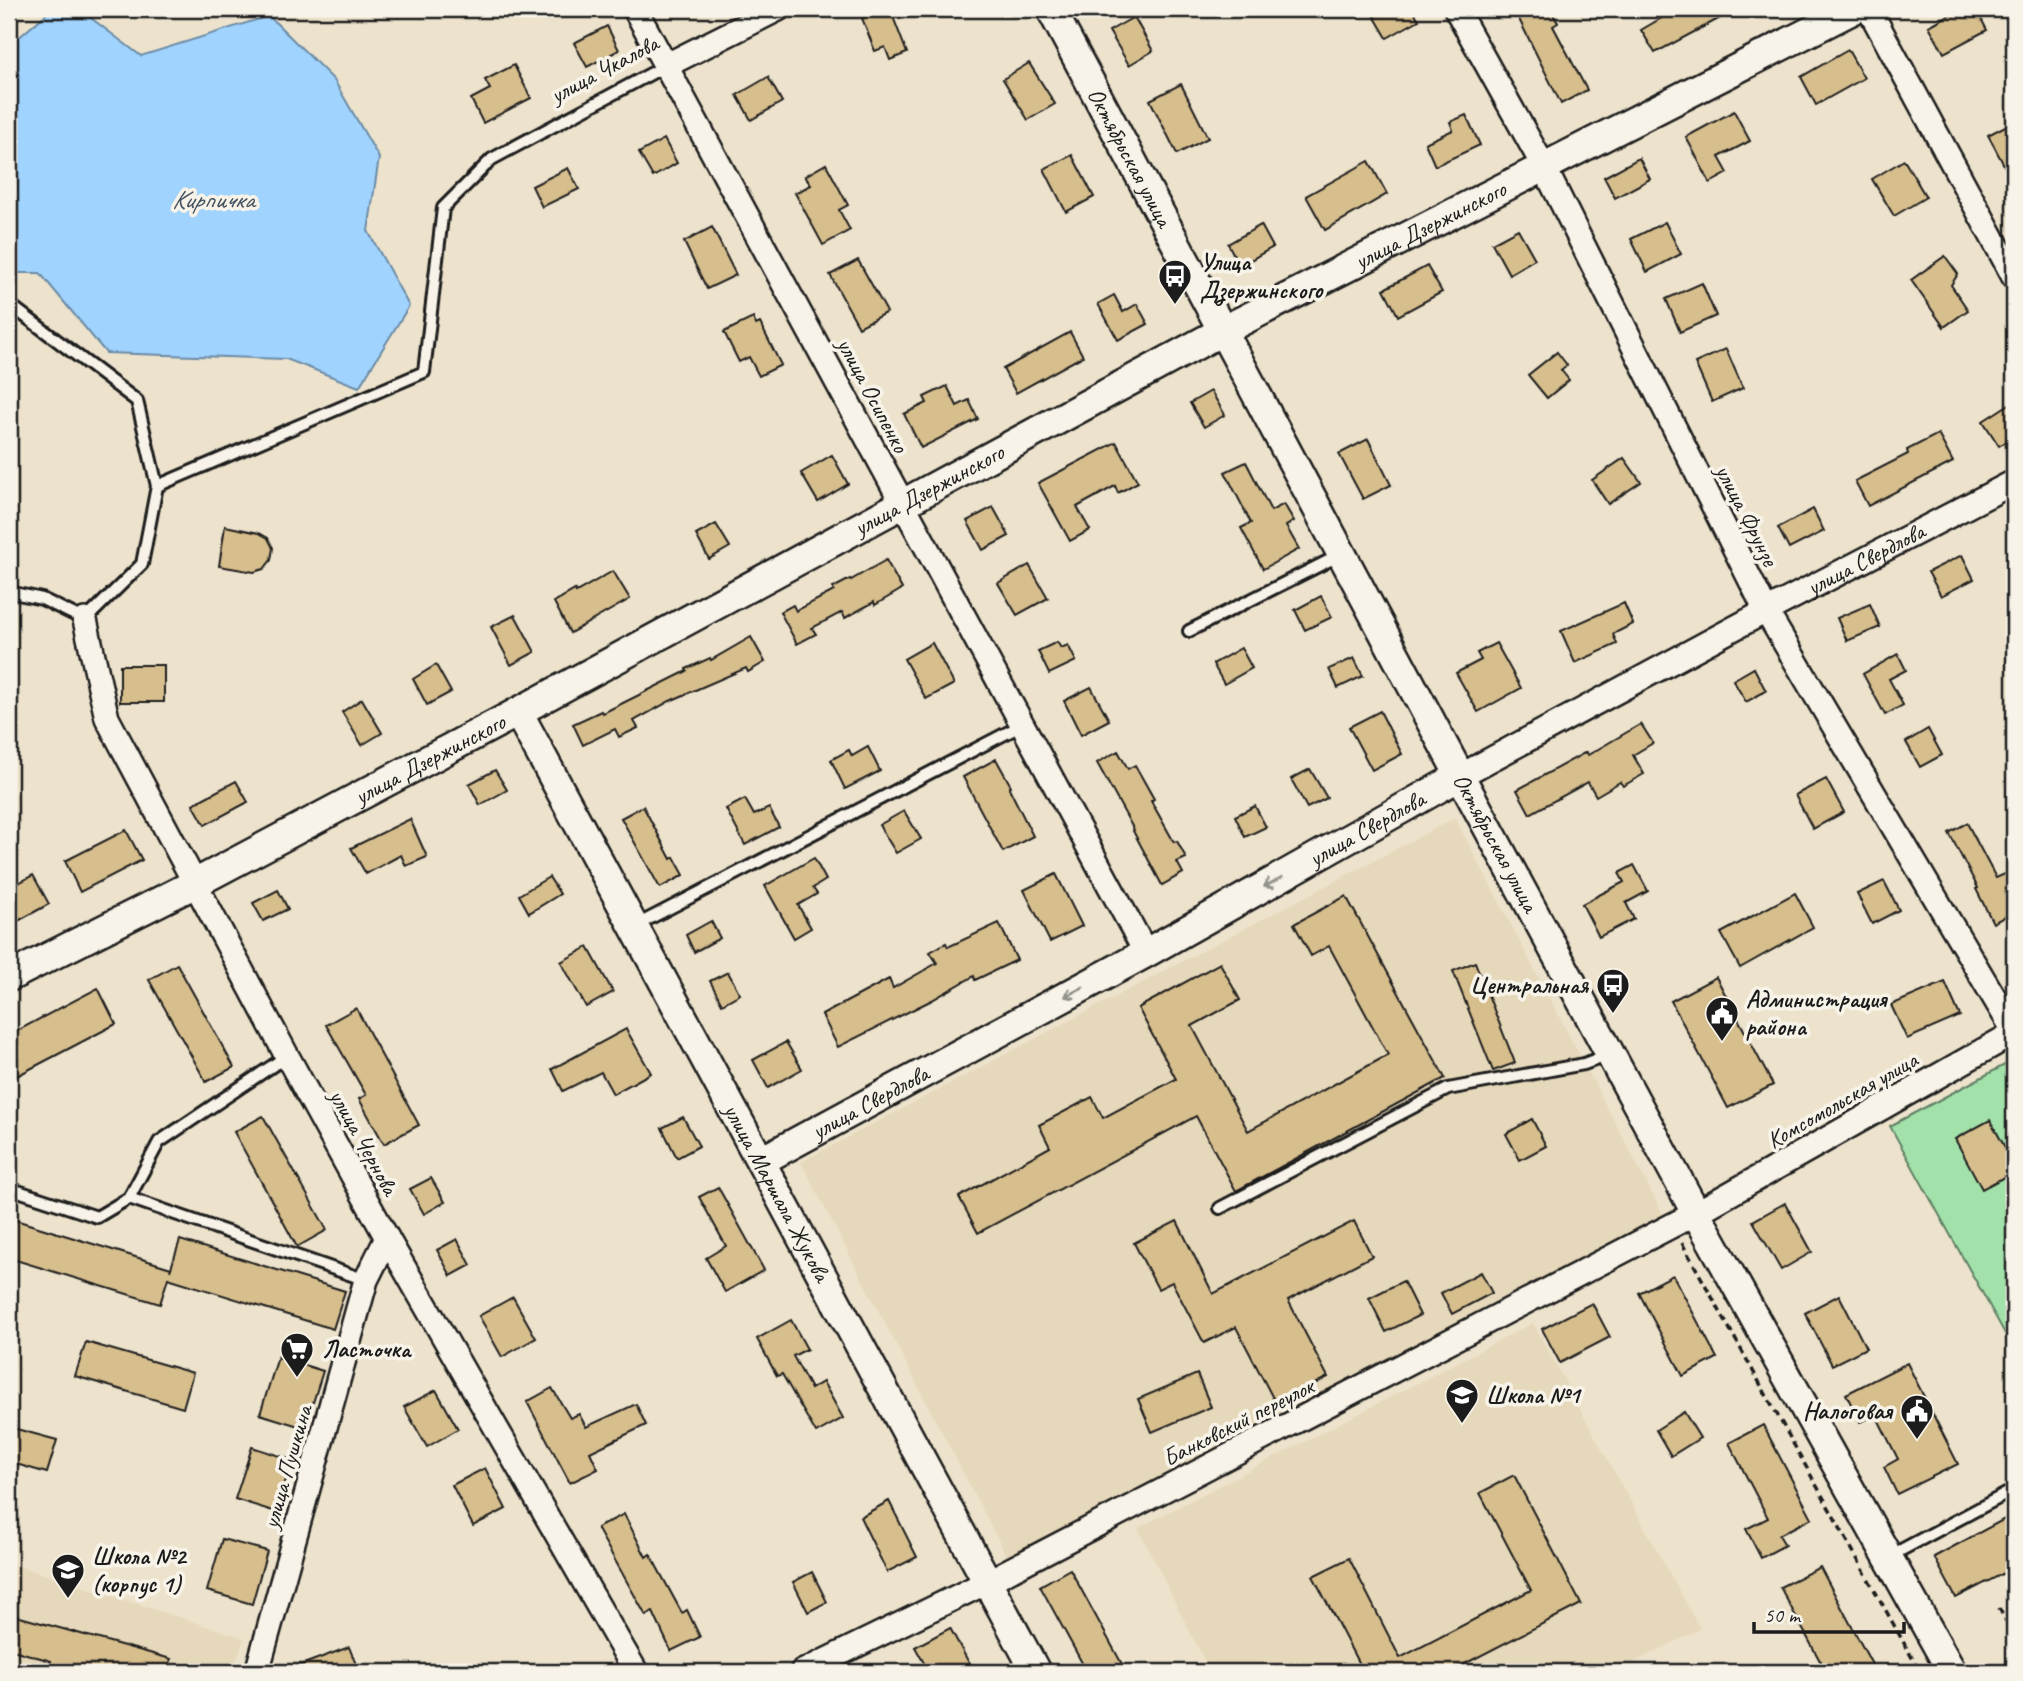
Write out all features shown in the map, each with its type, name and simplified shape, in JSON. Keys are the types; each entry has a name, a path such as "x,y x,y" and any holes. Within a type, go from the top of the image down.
{"street":[{"name":"улица Осипенко","path":"635,9 1146,953"},
{"name":"улица Чкалова","path":"666,66 778,9"},
{"name":"Октябрьская улица","path":"1051,9 1611,1054 1684,1219 1888,1558 1952,1672"},
{"name":"улица Фрунзе","path":"1456,9 1544,167 1766,611 2014,1032"},
{"name":"улица Дзержинского","path":"9,977 194,884 518,712 1224,330 1854,9"},
{"path":"1869,9 2014,277"},
{"name":"улица Свердлова","path":"761,1161 1146,953 1460,776 1766,611 2014,482"},
{"name":"улица Чернова","path":"85,620 107,718 286,1056 636,1672"},
{"name":"улица Маршала Жукова","path":"518,712 1036,1672"},
{"name":"Комсомольская улица","path":"1684,1219 2014,1032"},
{"name":"Банковский переулок","path":"802,1672 989,1581 1684,1219"},
{"name":"улица Пушкина","path":"257,1672 366,1280 387,1238"}],"lane":[{"name":"улица Чкалова","path":"157,486 424,372 443,208 492,159 666,66"},
{"path":"9,304 137,401 157,486 142,564 85,620 41,599 9,593"},
{"path":"1189,631 1342,554"},
{"path":"635,926 1022,725"},
{"path":"1220,1208 1448,1089 1584,1064 1611,1054"},
{"path":"9,1188 97,1217 129,1198 159,1142 286,1056"},
{"path":"129,1198 366,1280"},
{"path":"1888,1558 2006,1494"}],"path":[{"path":"1684,1219 1920,1672"},
{"path":"1999,1608 2014,1636"}],"shaded area":[{"path":"1455,818 1664,1216 1007,1557 801,1162"},
{"name":"Школа №1","path":"1533,1323 1700,1629 1615,1672 1210,1672 1138,1528"},
{"name":"Школа №2 (корпус 1)","path":"9,1563 244,1638 233,1672 9,1672"}],"green space":[{"path":"2014,1060 2014,1350 1890,1126"}],"water":[{"name":"Кирпичка","path":"52,9 79,9 141,56 269,16 334,80 379,158 368,231 409,306 359,387 286,359 106,353 40,273 9,273 9,46"}],"building":[{"path":"890,9 907,53 890,60 885,47 875,51 862,18"},
{"path":"1370,9 1412,9 1419,20 1387,38"},
{"path":"1514,9 1550,9 1558,23 1553,26 1587,90 1561,104"},
{"path":"1677,9 1737,9 1655,53 1641,30"},
{"path":"1948,9 1976,9 1987,30 1944,53 1929,26 1951,14"},
{"path":"1134,17 1153,51 1129,65 1109,31"},
{"path":"607,26 619,50 587,67 574,43"},
{"path":"1848,50 1864,78 1816,105 1801,77"},
{"path":"1029,63 1055,104 1028,120 1003,79"},
{"path":"514,65 531,98 483,123 471,99 490,89 485,80"},
{"path":"768,77 782,102 751,120 737,95"},
{"path":"1181,84 1208,138 1177,154 1150,100"},
{"path":"1734,111 1750,141 1719,157 1728,173 1710,183 1686,137"},
{"path":"1466,115 1480,145 1435,166 1425,143 1453,130 1450,122"},
{"path":"2009,124 2014,133 2014,184 1988,135"},
{"path":"664,139 677,163 653,177 639,153"},
{"path":"1072,155 1094,197 1066,212 1044,169"},
{"path":"1639,158 1650,179 1615,198 1604,177"},
{"path":"1904,160 1926,197 1894,216 1872,179"},
{"path":"1369,161 1387,194 1325,230 1306,196"},
{"path":"826,164 848,205 839,210 850,230 823,245 795,193 811,185 805,176"},
{"path":"568,168 579,189 542,207 532,186"},
{"path":"1665,222 1681,254 1647,272 1631,239"},
{"path":"1261,225 1273,247 1240,266 1228,244"},
{"path":"712,227 736,275 707,289 684,242"},
{"path":"1518,229 1535,259 1509,274 1492,243"},
{"path":"1945,256 1958,274 1951,285 1968,310 1944,327 1911,280"},
{"path":"858,260 887,312 859,327 830,275"},
{"path":"1427,266 1442,292 1398,316 1384,289"},
{"path":"1702,283 1716,316 1680,332 1666,299"},
{"path":"1114,295 1123,312 1137,304 1148,324 1118,340 1098,304"},
{"path":"753,318 756,325 760,323 781,365 759,376 749,357 739,362 724,332"},
{"path":"1070,332 1083,356 1016,393 1003,369"},
{"path":"1726,349 1743,388 1712,402 1695,363"},
{"path":"1557,352 1567,365 1561,370 1569,380 1547,398 1528,375"},
{"path":"947,386 957,406 969,400 978,419 921,448 904,414 927,403 924,397"},
{"path":"1211,391 1225,415 1204,427 1190,403"},
{"path":"2014,401 2014,437 1999,446 1983,421"},
{"path":"1938,434 1953,462 1868,506 1855,481 1908,454 1907,450"},
{"path":"1368,439 1391,485 1363,499 1339,454"},
{"path":"1116,442 1138,482 1118,493 1115,486 1077,507 1090,530 1070,541 1038,483"},
{"path":"832,455 848,484 818,502 801,473"},
{"path":"1624,458 1641,482 1608,504 1592,480"},
{"path":"1246,462 1271,511 1284,504 1294,521 1286,526 1299,549 1263,569 1241,528 1251,523 1225,472"},
{"path":"993,507 1009,536 983,550 967,521"},
{"path":"1813,509 1824,531 1789,549 1778,528"},
{"path":"716,524 730,547 709,559 696,535"},
{"path":"225,526 259,533 268,538 273,548 271,560 264,569 254,572 219,566"},
{"path":"1962,555 1974,579 1941,596 1928,572"},
{"path":"886,560 902,589 845,618 842,612 812,628 816,634 797,644 780,612 793,605 796,611"},
{"path":"1029,565 1048,598 1017,615 998,583"},
{"path":"613,571 630,599 570,633 554,602"},
{"path":"1321,596 1332,617 1305,630 1295,610"},
{"path":"1624,603 1633,624 1613,634 1617,644 1575,663 1561,631"},
{"path":"1870,604 1880,627 1847,641 1837,618"},
{"path":"515,615 535,652 511,665 491,627"},
{"path":"751,637 765,662 748,672 746,668 670,701 634,721 638,728 619,737 615,729 583,745 573,724 601,711 603,713 687,671 686,669 710,658 711,660"},
{"path":"1057,642 1061,648 1068,645 1076,661 1049,674 1038,651"},
{"path":"932,643 954,684 926,699 904,659"},
{"path":"1496,643 1521,688 1478,712 1456,673 1481,660 1477,653"},
{"path":"1241,648 1252,668 1224,684 1213,664"},
{"path":"1898,654 1906,670 1889,679 1903,705 1885,715 1863,674"},
{"path":"1354,658 1363,676 1338,688 1329,669"},
{"path":"120,665 164,665 164,702 120,702"},
{"path":"436,665 451,692 427,705 413,679"},
{"path":"1754,668 1766,691 1746,702 1733,680"},
{"path":"1091,687 1109,720 1081,735 1064,701"},
{"path":"362,699 382,733 362,745 342,712"},
{"path":"1380,711 1402,754 1372,770 1349,727"},
{"path":"1641,724 1653,743 1633,755 1644,774 1623,786 1620,782 1596,796 1588,782 1530,814 1517,790 1586,752 1588,755"},
{"path":"1928,729 1942,755 1920,767 1906,742"},
{"path":"868,747 880,771 845,789 831,760 849,750 852,756"},
{"path":"1118,751 1128,769 1135,765 1154,799 1151,801 1186,858 1177,862 1183,873 1162,885 1097,763"},
{"path":"996,759 1033,836 1003,852 963,777"},
{"path":"1310,769 1327,798 1307,808 1291,779"},
{"path":"495,770 507,790 480,805 469,784"},
{"path":"1826,779 1844,812 1813,829 1795,795"},
{"path":"236,781 248,802 205,825 193,804"},
{"path":"745,799 754,815 769,808 779,827 745,845 726,809"},
{"path":"643,806 671,859 674,857 684,875 660,888 621,818"},
{"path":"1255,806 1266,827 1245,837 1235,816"},
{"path":"904,811 921,839 896,853 879,825"},
{"path":"410,819 427,857 406,866 401,855 366,874 351,848"},
{"path":"1967,823 1996,878 2014,870 2014,912 1993,923 1949,833"},
{"path":"126,830 142,860 80,892 65,861"},
{"path":"814,858 826,880 813,888 817,894 798,905 811,928 794,938 765,886"},
{"path":"1634,865 1648,891 1626,903 1634,919 1599,937 1582,904 1624,882 1619,873"},
{"path":"1056,874 1082,926 1050,942 1024,890"},
{"path":"33,875 49,904 9,926 9,888"},
{"path":"549,877 560,894 529,913 519,895"},
{"path":"1884,881 1899,910 1872,924 1857,894"},
{"path":"278,890 288,909 263,921 253,903"},
{"path":"1795,893 1813,927 1740,968 1721,933"},
{"path":"1346,896 1445,1078 1236,1191 1196,1116 978,1233 959,1197 1050,1147 1039,1125 1092,1097 1103,1118 1176,1079 1138,1008 1220,963 1240,1000 1192,1026 1248,1131 1388,1055 1329,946 1311,956 1294,924"},
{"path":"711,921 720,938 694,952 686,935"},
{"path":"999,923 1017,960 975,980 974,976 838,1047 822,1015 889,979 893,988 937,963 930,952 946,943 948,947"},
{"path":"588,947 613,992 586,1007 561,962"},
{"path":"1475,962 1515,1063 1493,1071 1453,971"},
{"path":"177,964 234,1067 206,1082 149,980"},
{"path":"728,972 740,994 722,1004 710,981"},
{"name":"Администрация района","path":"1716,977 1773,1085 1728,1108 1671,1001"},
{"path":"1945,982 1960,1016 1907,1039 1891,1005"},
{"path":"98,988 116,1024 9,1080 9,1035"},
{"path":"356,1008 419,1125 384,1144 359,1099 366,1095 326,1025"},
{"path":"626,1029 651,1073 613,1094 601,1072 563,1091 552,1069"},
{"path":"786,1042 802,1069 768,1088 753,1060"},
{"path":"263,1116 327,1230 297,1247 234,1132"},
{"path":"683,1117 699,1146 677,1158 662,1128"},
{"path":"1532,1119 1546,1146 1520,1160 1506,1134"},
{"path":"1990,1120 2014,1164 2014,1172 1982,1189 1955,1139"},
{"path":"431,1178 445,1202 424,1214 410,1189"},
{"path":"718,1187 764,1270 725,1292 706,1258 726,1246 699,1197"},
{"path":"1785,1203 1812,1252 1781,1270 1753,1221"},
{"path":"9,1218 171,1268 180,1240 345,1291 333,1329 168,1278 160,1304 9,1258"},
{"path":"1177,1221 1213,1294 1354,1221 1372,1256 1288,1300 1328,1377 1276,1404 1236,1327 1204,1343 1172,1282 1158,1289 1134,1243"},
{"path":"457,1239 471,1265 451,1276 437,1250"},
{"path":"1481,1272 1492,1293 1452,1314 1441,1293"},
{"path":"1673,1275 1717,1358 1683,1376 1639,1293"},
{"path":"1403,1281 1420,1315 1386,1332 1369,1298"},
{"path":"1839,1295 1866,1348 1832,1365 1805,1313"},
{"path":"513,1297 536,1338 502,1357 479,1316"},
{"path":"1592,1303 1610,1337 1560,1363 1542,1329"},
{"path":"791,1320 807,1349 793,1356 811,1389 823,1382 843,1418 816,1433 782,1374 777,1376 757,1339"},
{"path":"86,1342 193,1373 183,1408 75,1376"},
{"path":"278,1357 323,1371 305,1428 260,1414"},
{"name":"Налоговая","path":"1907,1363 1958,1464 1897,1494 1884,1467 1898,1459 1876,1415 1860,1422 1846,1394"},
{"path":"1197,1374 1211,1407 1152,1432 1138,1399"},
{"path":"552,1388 570,1418 579,1414 586,1427 636,1404 646,1425 590,1452 598,1469 570,1483 527,1402"},
{"path":"436,1390 458,1429 427,1447 404,1407"},
{"path":"1684,1412 1700,1438 1671,1456 1656,1430"},
{"path":"1763,1425 1812,1518 1779,1535 1785,1545 1761,1558 1746,1529 1768,1518 1729,1443"},
{"path":"9,1427 57,1440 47,1473 9,1462"},
{"path":"252,1447 292,1460 276,1512 235,1499"},
{"path":"485,1468 506,1509 473,1526 452,1485"},
{"path":"1514,1475 1581,1604 1449,1672 1363,1672 1313,1576 1349,1558 1400,1658 1531,1590 1480,1493"},
{"path":"889,1501 917,1557 887,1572 860,1517"},
{"path":"624,1514 646,1557 650,1554 682,1613 687,1610 700,1637 671,1651 653,1612 646,1616 597,1528"},
{"path":"2014,1514 2014,1568 1956,1598 1934,1557"},
{"path":"222,1539 267,1551 252,1604 207,1591"},
{"path":"1820,1567 1876,1672 1826,1672 1780,1587"},
{"path":"1070,1569 1122,1664 1106,1672 1087,1672 1040,1586"},
{"path":"812,1572 827,1602 808,1612 793,1582"},
{"path":"9,1614 171,1659 167,1672 48,1672 51,1661 9,1649"},
{"path":"950,1628 974,1672 929,1672 915,1647"},
{"path":"349,1647 359,1672 285,1671"}],"place":[{"name":"Улица Дзержинского","path":"1175,306"},
{"name":"Центральная","path":"1613,1015"},
{"name":"Администрация района","path":"1722,1043"},
{"name":"Ласточка","path":"297,1379"},
{"name":"Школа №1","path":"1462,1425"},
{"name":"Налоговая","path":"1917,1441"},
{"name":"Школа №2 (корпус 1)","path":"68,1600"}]}
